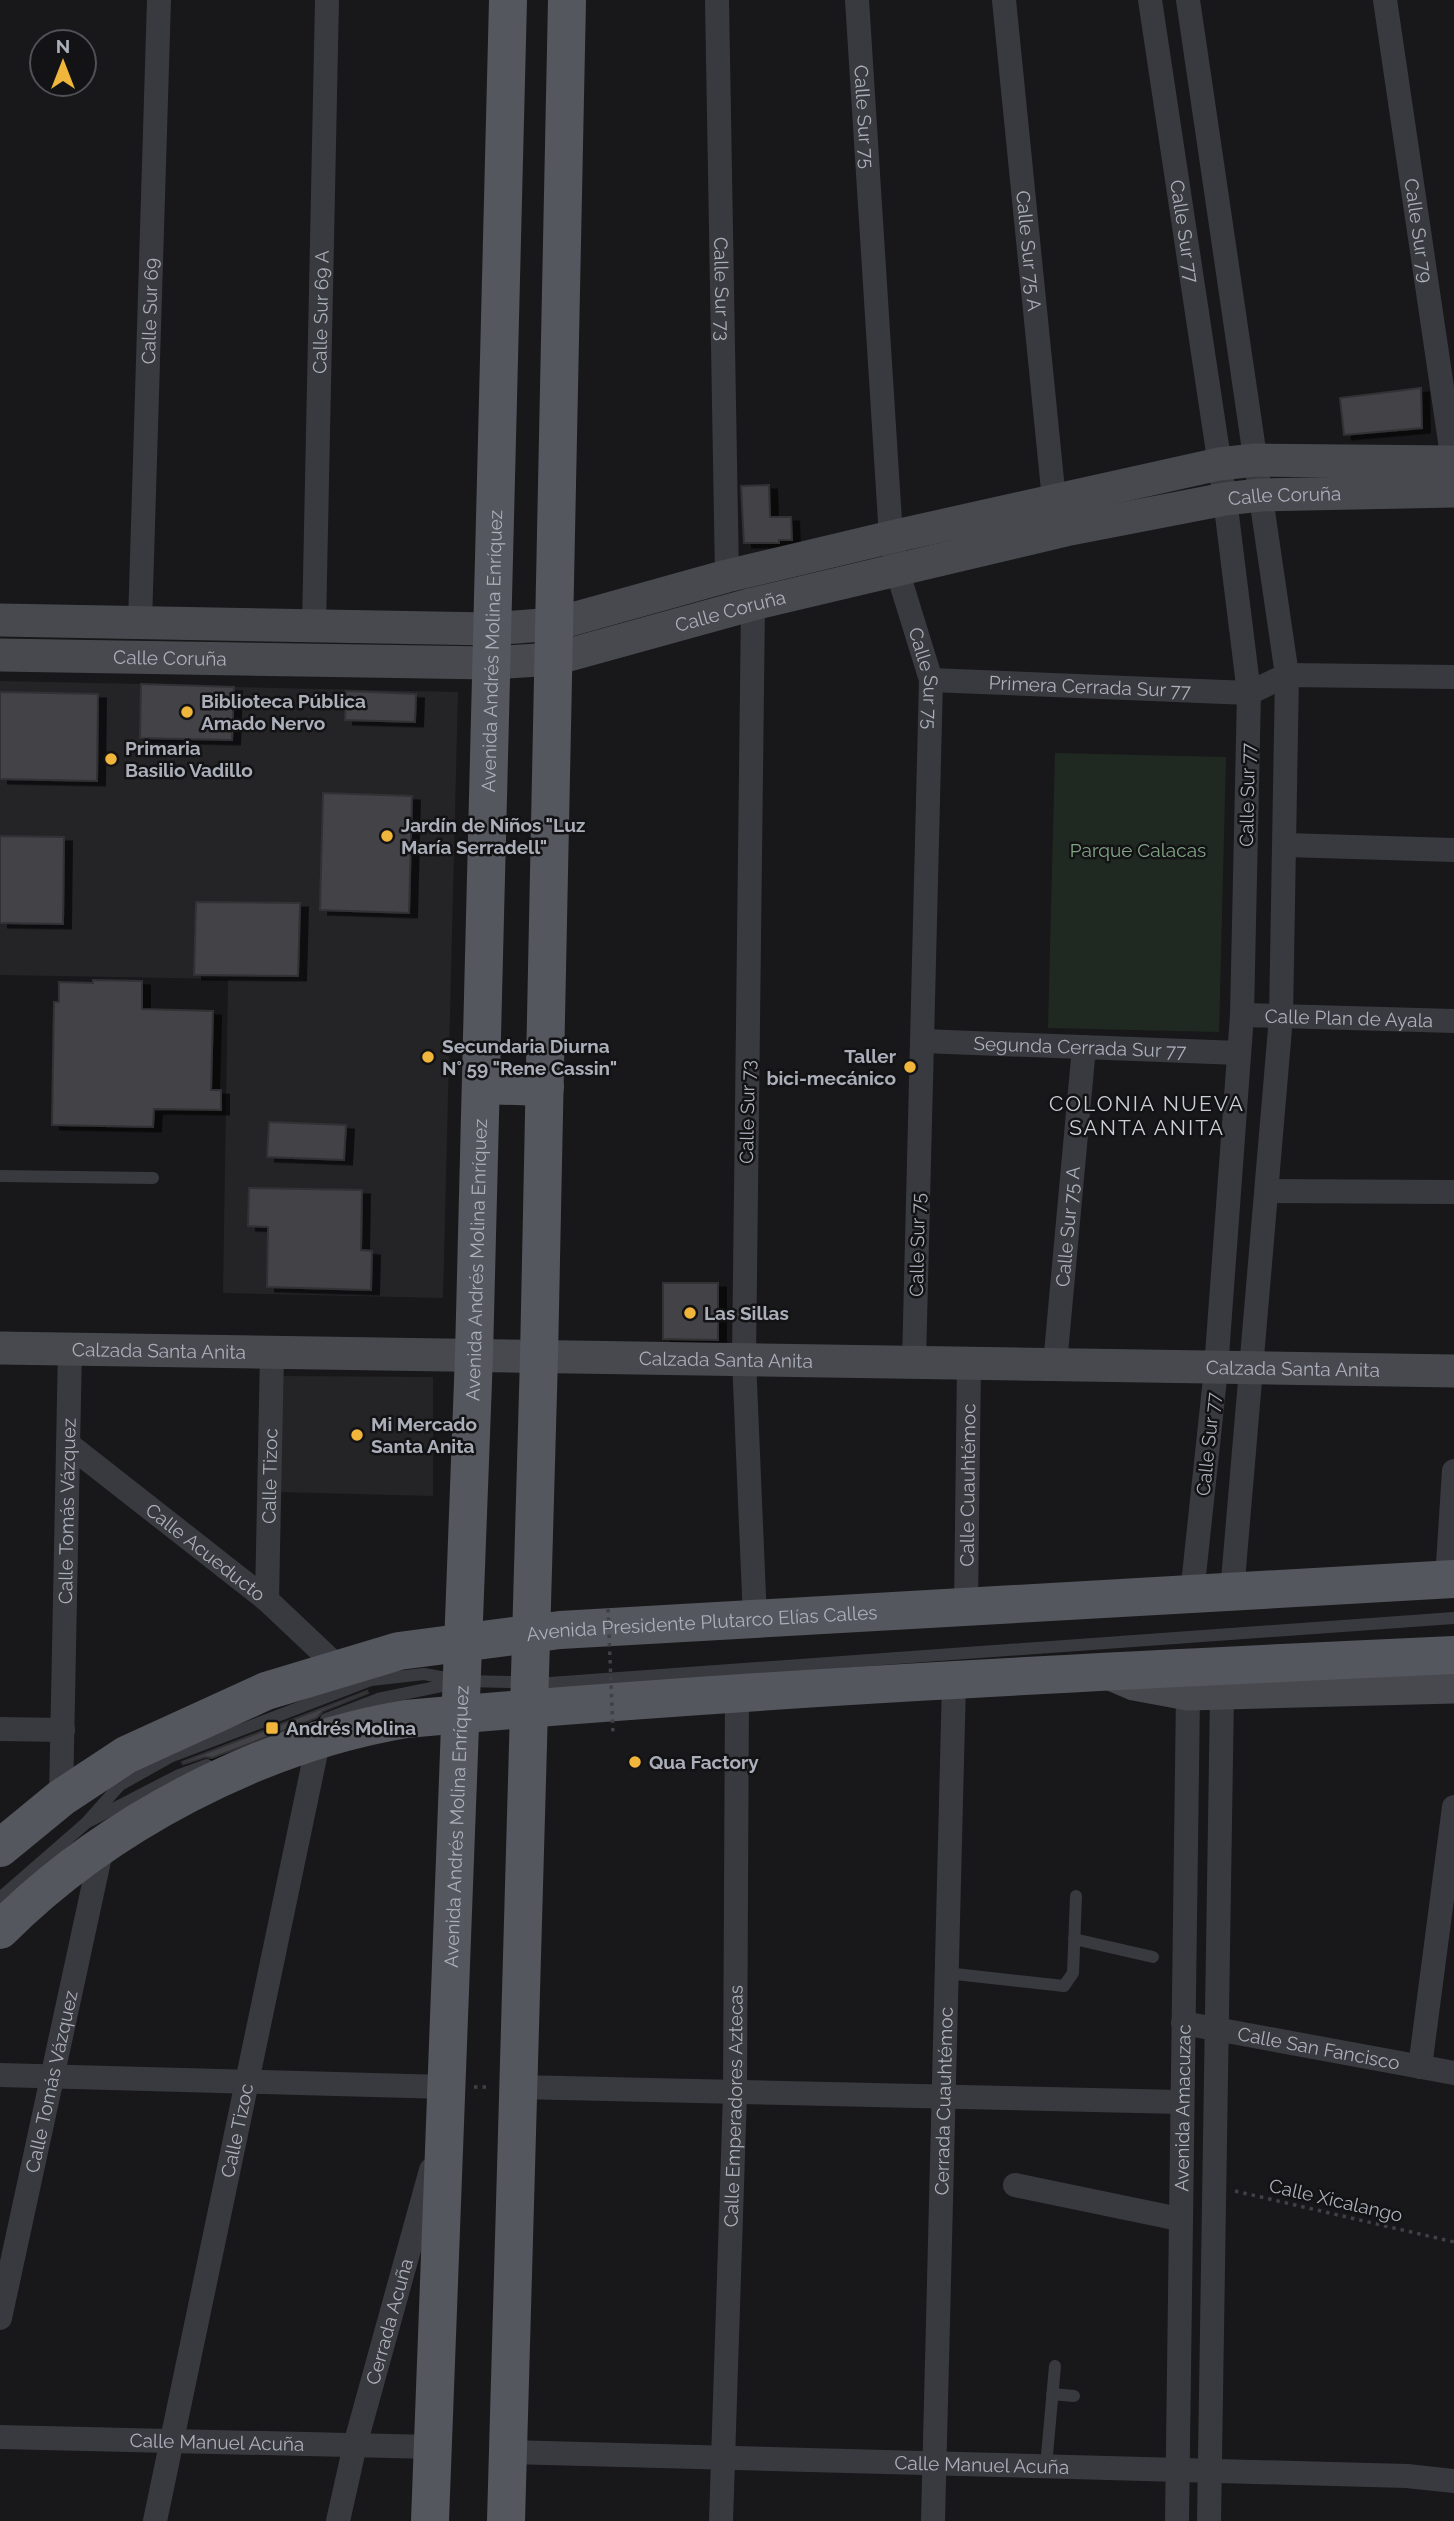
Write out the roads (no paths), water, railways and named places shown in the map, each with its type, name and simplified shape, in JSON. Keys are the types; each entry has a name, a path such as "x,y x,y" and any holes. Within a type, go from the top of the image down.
{"main road":[{"name":"Avenida Andrés Molina Enríquez","path":"430,2521 474,1355 508,0"},
{"path":"506,2521 539,1357 567,0"},
{"path":"481,1085 545,1087"},
{"name":"Avenida Presidente Plutarco Elías Calles","path":"0,1930 21,1908 83,1823 126,1755 266,1691 400,1651 530,1633 1451,1579"},
{"name":"Avenida Presidente Plutarco Elías Calles","path":"0,1848 83,1823 177,1801 317,1731 383,1723 463,1698 737,1693 1104,1671 1454,1655"}],"street":[{"name":"Calle Sur 69","path":"140,623 159,0"},
{"name":"Calle Sur 69 A","path":"314,625 327,0"},
{"name":"Calle Sur 73","path":"717,0 726,576"},
{"name":"Calle Sur 75","path":"857,0 891,537 897,570 931,680 914,1362"},
{"name":"Calle Sur 75 A","path":"1004,0 1054,500"},
{"name":"Calle Sur 77","path":"1150,0 1219,464 1249,693 1242,1015 1216,1369 1192,1594"},
{"name":"Calle Sur 77","path":"1188,0 1287,675 1281,1017 1232,1592"},
{"name":"Calle Sur 79","path":"1385,0 1454,462"},
{"name":"Calle Coruña","path":"554,642 726,576 1219,464 1255,460 1454,462"},
{"name":"Calle Coruña","path":"0,655 491,646 554,642 753,604 1070,529 1224,499 1260,495 1454,491"},
{"name":"Calle Sur 73","path":"753,604 744,1359 755,1619"},
{"name":"Calle Coruña","path":"0,621 314,625 491,646"},
{"path":"1249,693 1287,675 1454,677"},
{"name":"Primera Cerrada Sur 77","path":"931,680 1249,693"},
{"path":"1285,845 1454,850"},
{"name":"Calle Plan de Ayala","path":"1242,1015 1454,1021"},
{"name":"Segunda Cerrada Sur 77","path":"922,1041 1239,1053"},
{"name":"Calle Sur 75 A","path":"1055,1364 1084,1047"},
{"path":"1267,1191 1454,1192"},
{"name":"Calzada Santa Anita","path":"0,1348 1454,1371"},
{"name":"Calle Tomás Vázquez","path":"0,2318 52,2077 83,1823 63,1730 70,1349"},
{"name":"Calle Tizoc","path":"267,1600 272,1352"},
{"name":"Calle Cuauhtémoc","path":"966,1607 970,1363"},
{"name":"Calle Acueducto","path":"68,1444 267,1600 339,1668"},
{"path":"1451,1579 1454,1471"},
{"name":"Avenida Presidente Plutarco Elías Calles","path":"1104,1671 1134,1684 1188,1694 1454,1687"},
{"name":"Cerrada Cuauhtémoc","path":"933,2521 954,1681"},
{"name":"Calle Emperadores Aztecas","path":"721,2521 735,2092 737,1693"},
{"name":"Avenida Amacuzac","path":"1177,2521 1188,1694"},
{"name":"Avenida Amacuzac","path":"1209,2521 1212,2186 1218,2028 1222,1695"},
{"path":"0,1729 63,1730"},
{"name":"Calle Tizoc","path":"155,2521 247,2084 317,1731"},
{"path":"1420,2067 1454,1807"},
{"name":"Calle San Fancisco","path":"1183,2023 1454,2073"},
{"path":"0,2075 247,2084 445,2104"},
{"path":"517,2087 1181,2102"},
{"name":"Cerrada Acuña","path":"338,2521 355,2445 445,2104"},
{"path":"1015,2185 1179,2219"},
{"name":"Calle Manuel Acuña","path":"0,2437 433,2447"},
{"name":"Calle Manuel Acuña","path":"508,2452 1407,2476 1454,2481"}],"lane":[{"path":"0,1176 153,1178"},
{"path":"528,1696 1454,1618"},
{"path":"0,1898 83,1823 120,1785 170,1757 371,1680 424,1674 463,1698"},
{"path":"83,1823 177,1776 215,1762"},
{"path":"946,1973 1064,1986 1073,1973 1076,1896"},
{"path":"1074,1939 1153,1958"},
{"path":"1046,2466 1055,2366"},
{"path":"1052,2394 1074,2396"}],"place":[{"name":"Biblioteca Pública Amado Nervo","path":"187,712"},
{"name":"Primaria Basilio Vadillo","path":"111,759"},
{"name":"Jardín de Niños \"Luz María Serradell\"","path":"387,836"},
{"name":"Secundaria Diurna N° 59 \"Rene Cassin\"","path":"428,1057"},
{"name":"Taller bici-mecánico","path":"910,1067"},
{"name":"Las Sillas","path":"690,1313"},
{"name":"Mi Mercado Santa Anita","path":"357,1435"},
{"name":"Andrés Molina","path":"272,1728"},
{"name":"Qua Factory","path":"635,1762"}],"district":[{"name":"COLONIA NUEVA SANTA ANITA","path":"1147,1115"}],"park label":[{"name":"Parque Calacas","path":"1138,850"}]}
